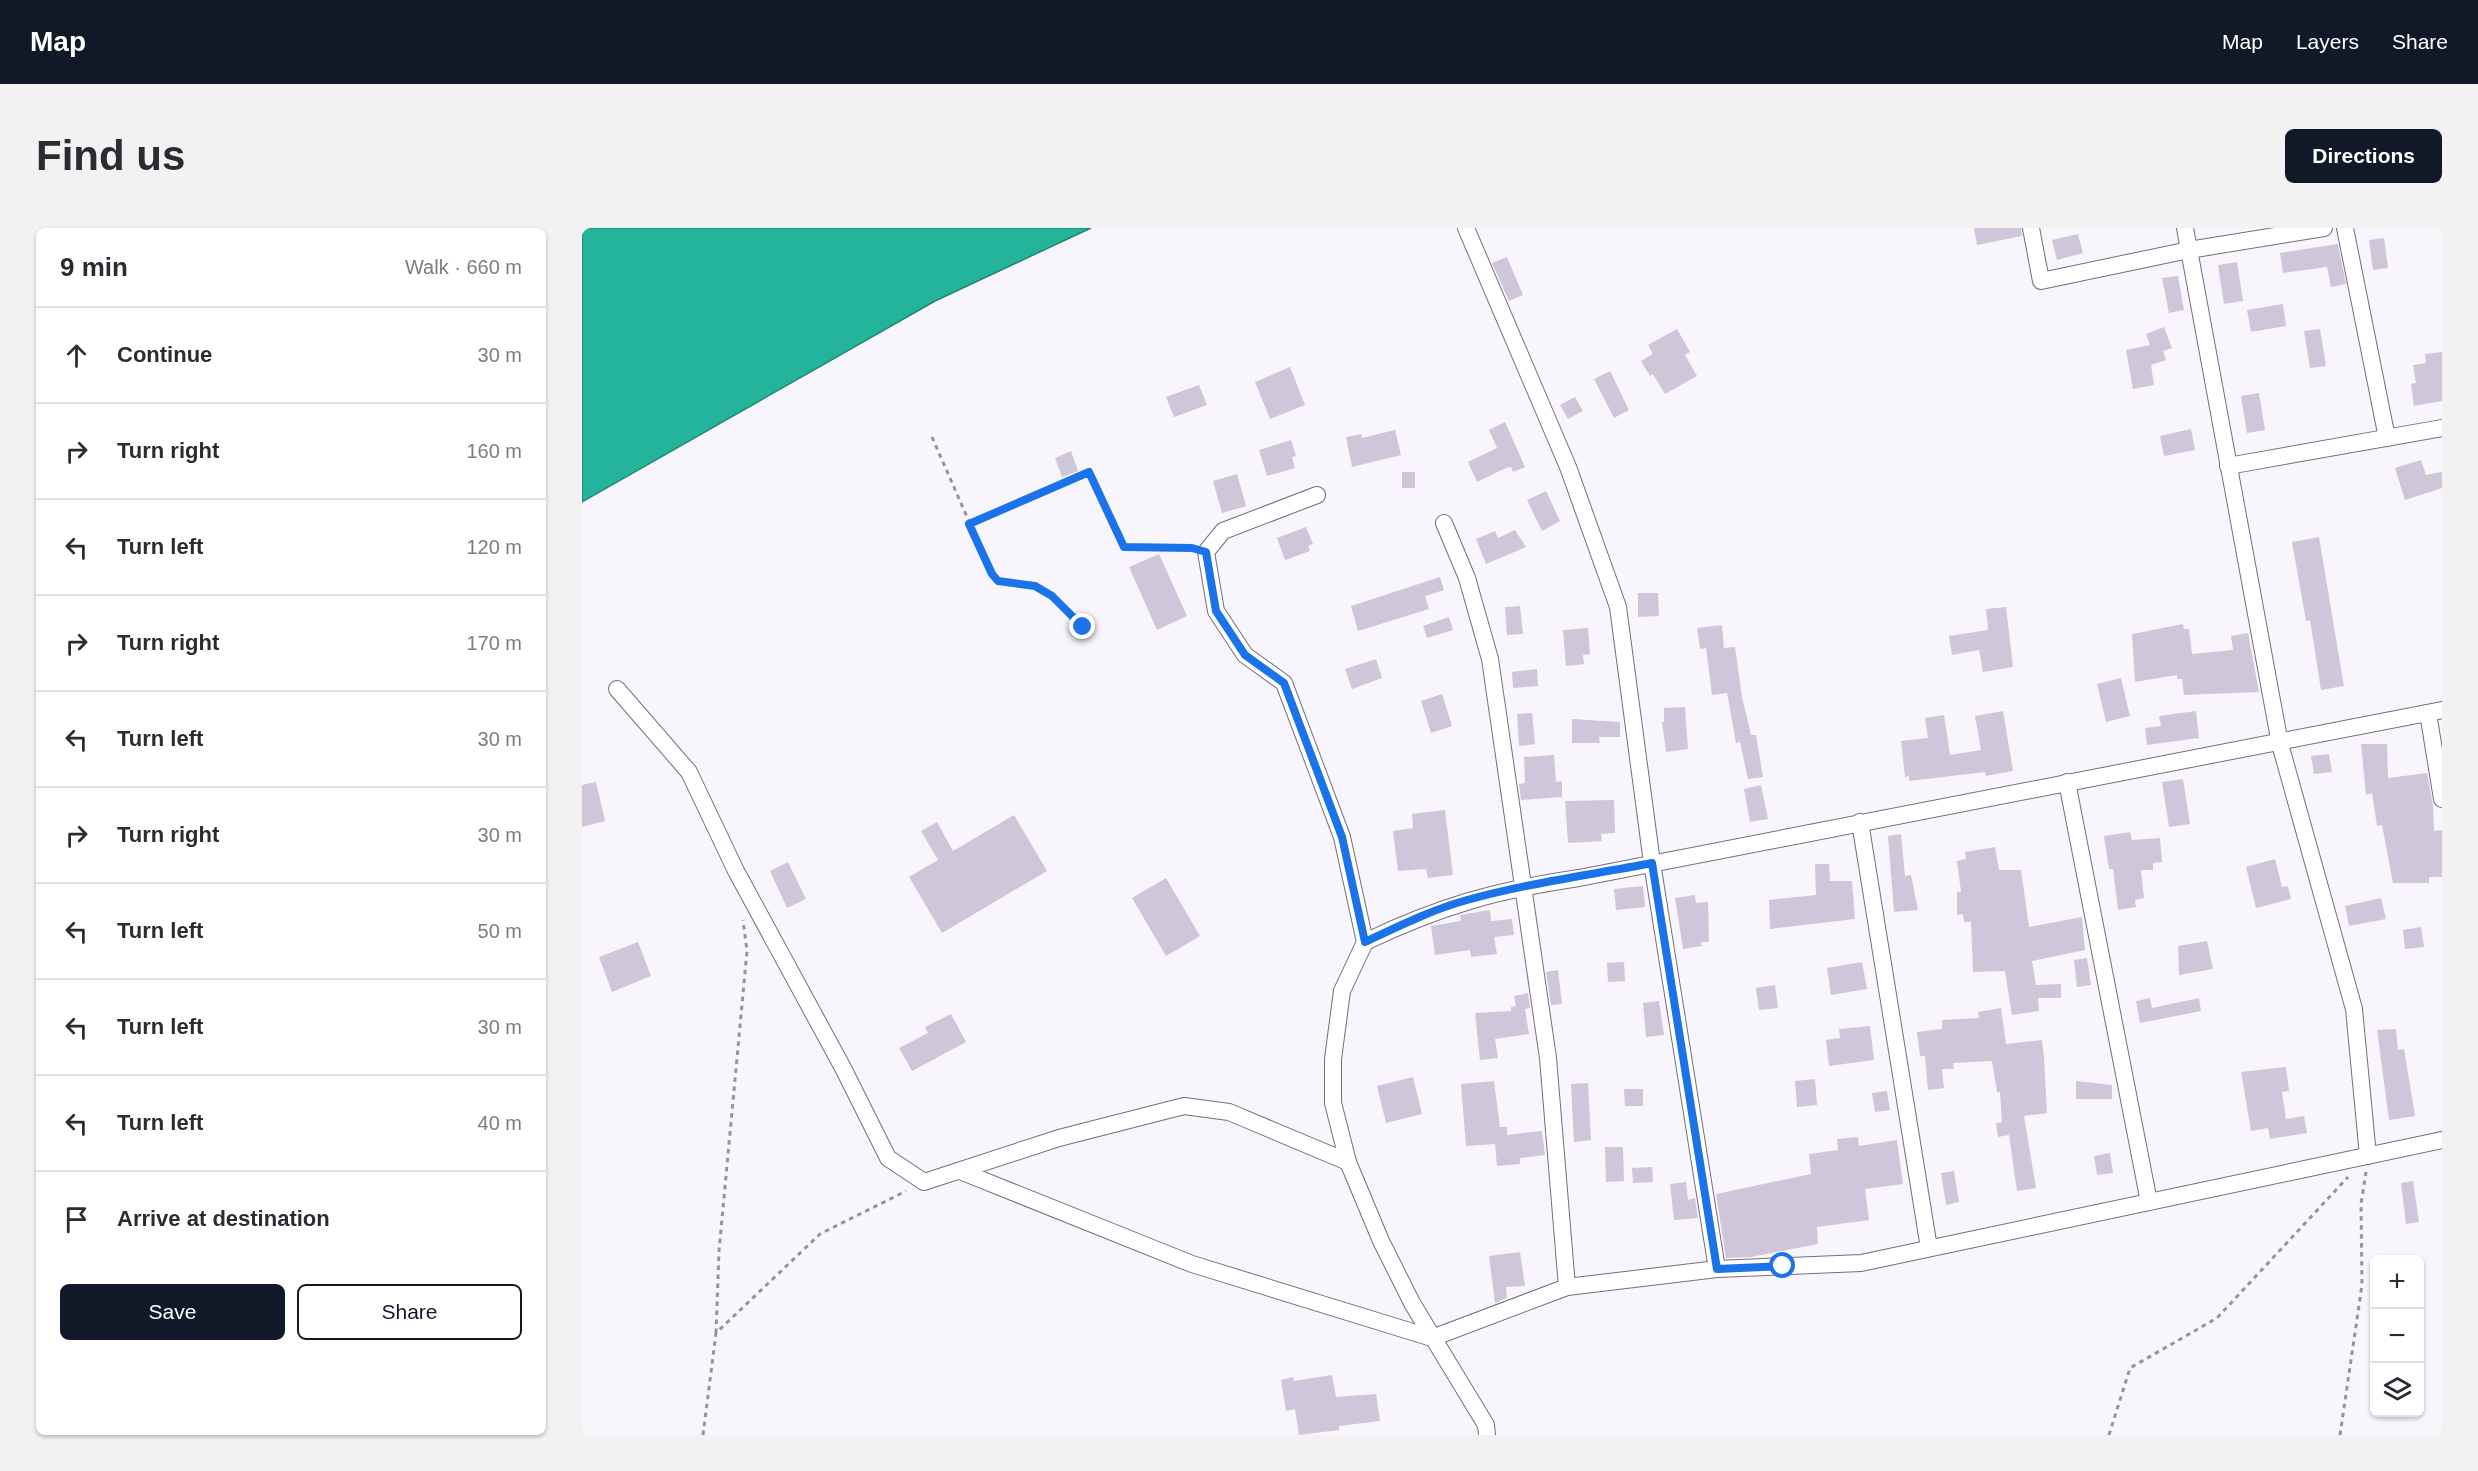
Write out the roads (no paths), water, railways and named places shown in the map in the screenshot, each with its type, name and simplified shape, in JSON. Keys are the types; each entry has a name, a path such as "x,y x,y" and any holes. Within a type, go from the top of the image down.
{"street":[{"path":"1466,228 1568,467 1618,607 1652,863 1717,1269"},
{"path":"2031,228 2041,281 2189,250 2324,228"},
{"path":"2185,228 2280,744 2354,1009 2368,1156"},
{"path":"2345,228 2387,438"},
{"path":"2228,466 2442,428"},
{"path":"1317,495 1223,531 1206,552 1216,611 1245,655 1284,683 1342,837 1365,942 1342,991 1333,1059 1333,1103 1348,1162 1381,1241 1432,1338 1486,1425 1487,1435"},
{"path":"1444,523 1467,578 1490,659 1548,1058 1567,1287"},
{"path":"617,689 689,772 736,871 843,1068 888,1158 924,1182 1059,1138 1184,1106 1229,1112 1348,1162"},
{"path":"1365,942 1421,915 1523,886 2067,782 2280,744 2435,712 2442,799"},
{"path":"2067,782 2149,1202"},
{"path":"1860,822 1929,1248"},
{"path":"960,1170 1192,1264 1432,1338 1567,1287 1717,1269 1861,1263 2442,1140"}]}
